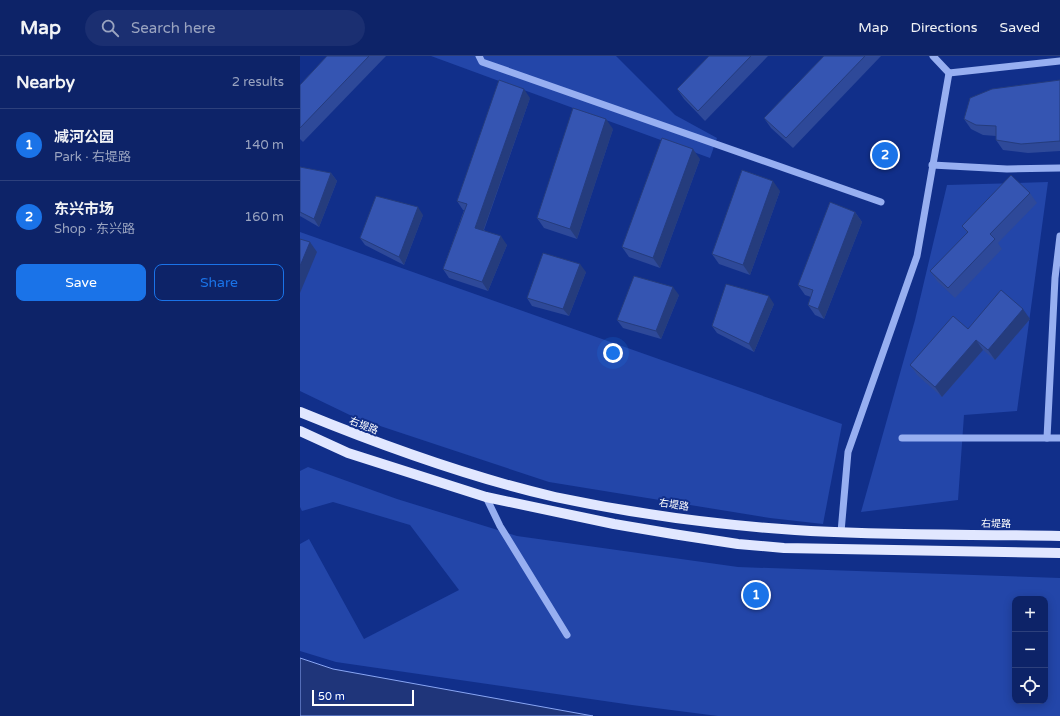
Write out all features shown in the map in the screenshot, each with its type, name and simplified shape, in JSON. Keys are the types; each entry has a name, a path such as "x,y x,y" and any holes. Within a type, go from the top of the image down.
{"main road":[{"name":"右堤路","path":"300,412 364,438 423,459 555,496 622,509 741,525 841,532 1060,536"},
{"path":"300,432 348,453 486,497 614,524 738,544 784,548 1060,553"}],"street":[{"path":"479,56 482,62 881,202"},
{"path":"933,56 949,73"},
{"path":"949,73 1060,61"},
{"path":"841,532 848,452 917,256 949,73"},
{"path":"932,164 1007,169 1060,168"},
{"path":"1047,438 1055,278 1060,236"},
{"path":"902,438 1060,438"},
{"path":"486,497 500,526 567,635"}],"shaded area":[{"path":"431,56 616,56 675,115 717,138 710,158"},
{"path":"1048,182 1017,411 964,415 958,500 861,512 915,320 947,185"},
{"path":"300,232 842,424 823,524 770,518 549,482 356,418 300,391"},
{"path":"308,467 397,499 517,536 738,567 1060,578 1060,716 718,716 336,662 300,651 300,544 309,539 364,639 459,590 410,525 333,502 302,511 300,507 300,471"},
{"path":"300,658 333,669 593,716 300,716"}],"building":[{"path":"327,56 369,56 300,128 300,85"},
{"path":"709,56 751,56 698,111 677,89"},
{"path":"824,56 865,56 786,138 764,118"},
{"path":"499,80 524,89 475,228 501,236 482,282 443,269 467,204 457,201"},
{"path":"1060,80 1060,141 1021,144 996,140 996,126 976,125 964,119 970,98 992,89"},
{"path":"573,108 606,119 570,229 537,218"},
{"path":"662,138 693,149 653,258 622,247"},
{"path":"300,167 331,173 314,219 300,212"},
{"path":"742,170 773,181 743,265 712,254"},
{"path":"1011,175 1030,193 990,234 995,239 948,288 930,271 968,232 962,226"},
{"path":"376,196 418,207 399,257 360,238"},
{"path":"830,202 855,212 818,309 808,305 813,290 798,285"},
{"path":"300,239 310,242 300,266"},
{"path":"543,253 580,264 563,309 527,298"},
{"path":"634,276 673,287 656,331 617,320"},
{"path":"726,284 769,296 749,344 712,326"},
{"path":"1001,290 1023,309 988,350 976,340 935,387 910,365 953,316 968,329"}],"place":[{"name":"东兴市场","path":"885,155"},
{"name":"减河公园","path":"756,595"}]}
